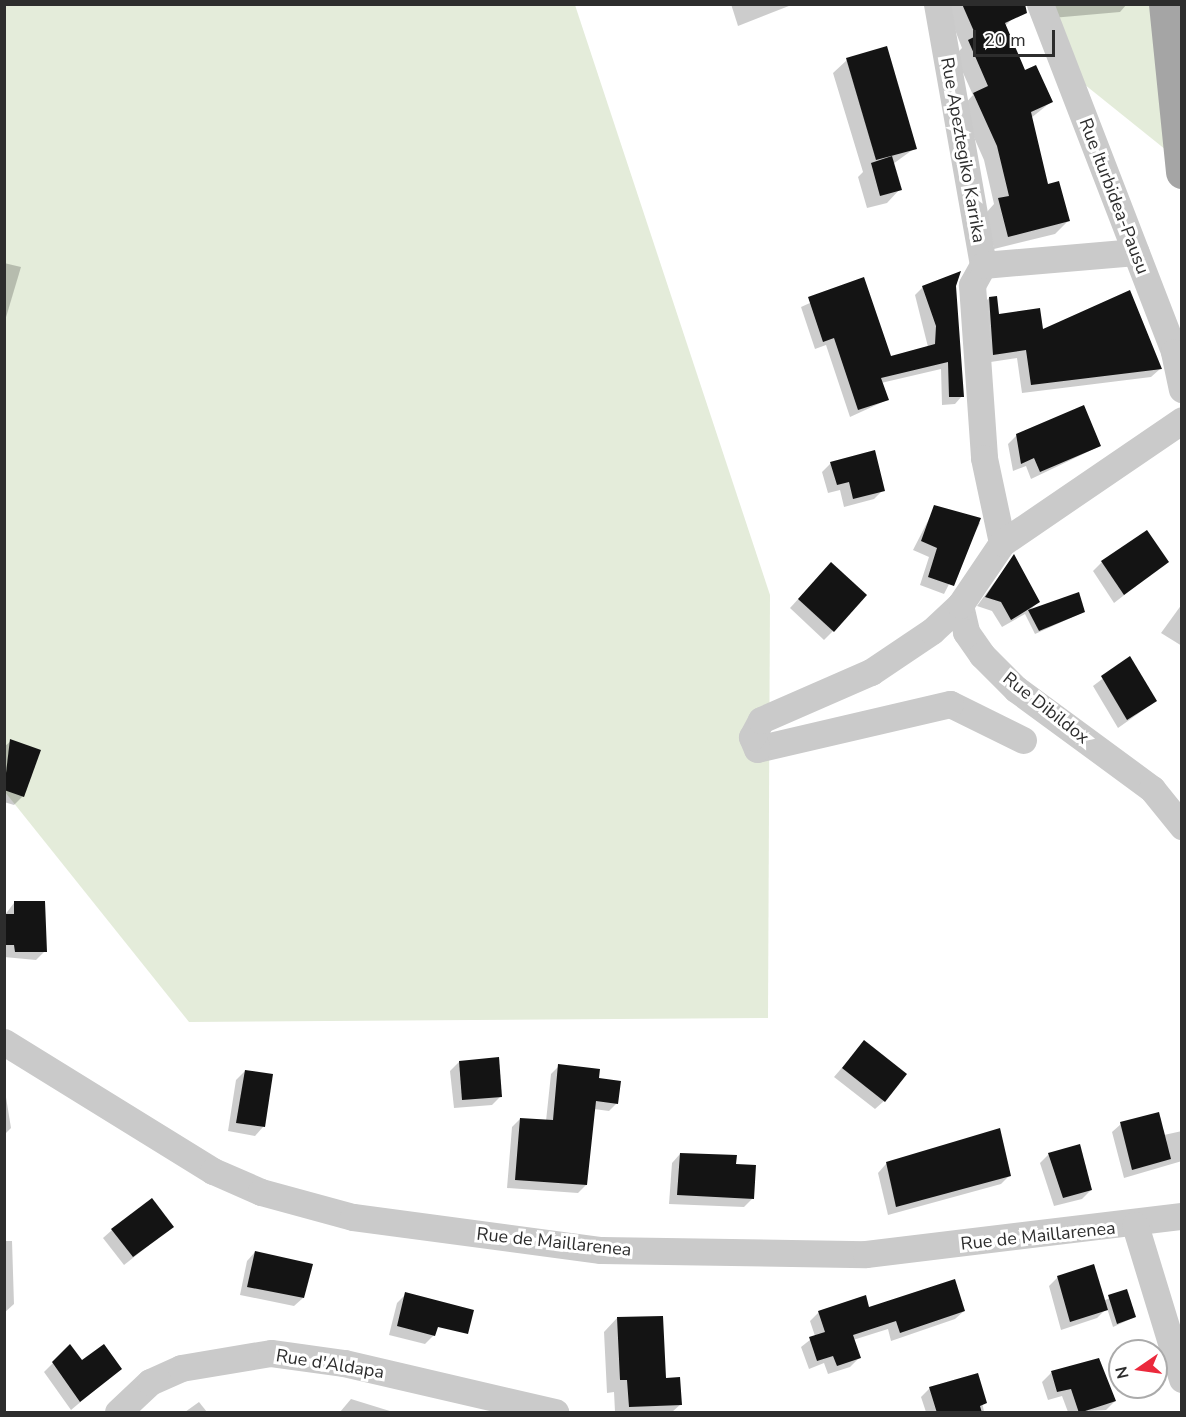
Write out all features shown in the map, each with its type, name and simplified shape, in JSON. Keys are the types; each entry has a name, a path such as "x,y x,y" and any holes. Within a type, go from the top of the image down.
{"main road":[{"path":"1165,4 1182,172"}],"street":[{"name":"Rue Apeztegiko Karrika","path":"937,4 983,265 972,285 984,458 1002,543"},
{"name":"Rue Iturbidea-Pausu","path":"1040,4 1135,252 1172,320 1182,389"},
{"path":"983,265 1135,252"},
{"path":"1023,740 950,704 758,749 752,737 761,720 871,672 960,605 1002,543 1063,506 1176,423"},
{"name":"Rue Dibildox","path":"960,605 966,632 999,672 1152,789 1182,825"},
{"name":"Rue de Maillarenea","path":"4,1042 213,1171 261,1192 353,1217 601,1251 866,1254 1136,1225 1182,1216"},
{"path":"1136,1225 1182,1379"},
{"name":"Rue d'Aldapa","path":"118,1413 150,1382 181,1368 271,1353 344,1363 555,1413"}],"green space":[{"path":"5,5 575,5 770,595 768,1018 189,1022 5,792"},
{"path":"1050,5 1181,5 1181,162 1069,72"}],"building":[{"path":"962,4 1025,4 1027,13 1005,23 1025,70 1036,65 1053,102 1031,112 1048,184 1059,181 1070,221 1008,237 998,198 1009,196 997,146 973,93 988,86 968,40 976,36"},
{"path":"887,46 917,149 876,160 846,58"},
{"path":"892,156 902,190 880,196 871,163"},
{"path":"961,271 956,286 964,397 949,397 948,362 881,378 889,400 858,410 834,338 823,342 808,297 864,277 891,356 935,344 936,326 922,286"},
{"path":"1130,290 1162,369 1031,385 1026,350 993,355 989,297 997,296 999,314 1040,308 1043,329"},
{"path":"1084,405 1101,446 1040,472 1034,458 1021,464 1016,434"},
{"path":"875,450 885,491 853,499 849,482 837,485 830,462"},
{"path":"934,505 981,518 954,586 928,577 937,548 921,541"},
{"path":"1147,530 1169,562 1124,595 1101,561"},
{"path":"1014,554 1040,602 1011,620 1001,602 985,597"},
{"path":"831,562 867,595 834,632 798,599"},
{"path":"1079,592 1085,612 1039,631 1028,610"},
{"path":"1130,656 1157,701 1127,720 1101,676"},
{"path":"10,739 41,750 24,797 4,790"},
{"path":"14,901 45,901 47,952 15,952 14,945 4,945 4,914 14,914"},
{"path":"864,1040 907,1074 885,1102 842,1068"},
{"path":"499,1057 502,1097 462,1100 459,1061"},
{"path":"558,1064 600,1069 599,1078 621,1081 618,1104 596,1101 587,1185 515,1180 520,1118 553,1120"},
{"path":"245,1070 273,1074 265,1127 236,1123"},
{"path":"1159,1112 1171,1159 1132,1170 1120,1122"},
{"path":"1000,1128 1011,1176 896,1207 886,1162"},
{"path":"1080,1144 1092,1190 1063,1198 1048,1153"},
{"path":"680,1153 737,1155 736,1164 756,1165 754,1199 677,1195"},
{"path":"152,1198 174,1227 133,1257 111,1229"},
{"path":"255,1251 313,1264 304,1298 247,1287"},
{"path":"1094,1264 1108,1310 1070,1322 1057,1276"},
{"path":"955,1279 965,1311 900,1333 896,1321 853,1335 861,1358 837,1366 833,1356 817,1361 809,1337 825,1332 818,1311 866,1295 869,1307"},
{"path":"1127,1289 1136,1317 1117,1324 1108,1295"},
{"path":"405,1292 474,1310 468,1334 438,1327 435,1336 397,1326"},
{"path":"663,1316 666,1378 680,1377 682,1405 629,1407 627,1380 620,1380 617,1317"},
{"path":"70,1344 82,1360 104,1344 122,1369 80,1402 52,1362"},
{"path":"1099,1358 1108,1381 1108,1399 1116,1401 1079,1413 1071,1389 1057,1392 1051,1371"},
{"path":"978,1373 987,1403 980,1406 982,1413 937,1413 929,1387"}]}
